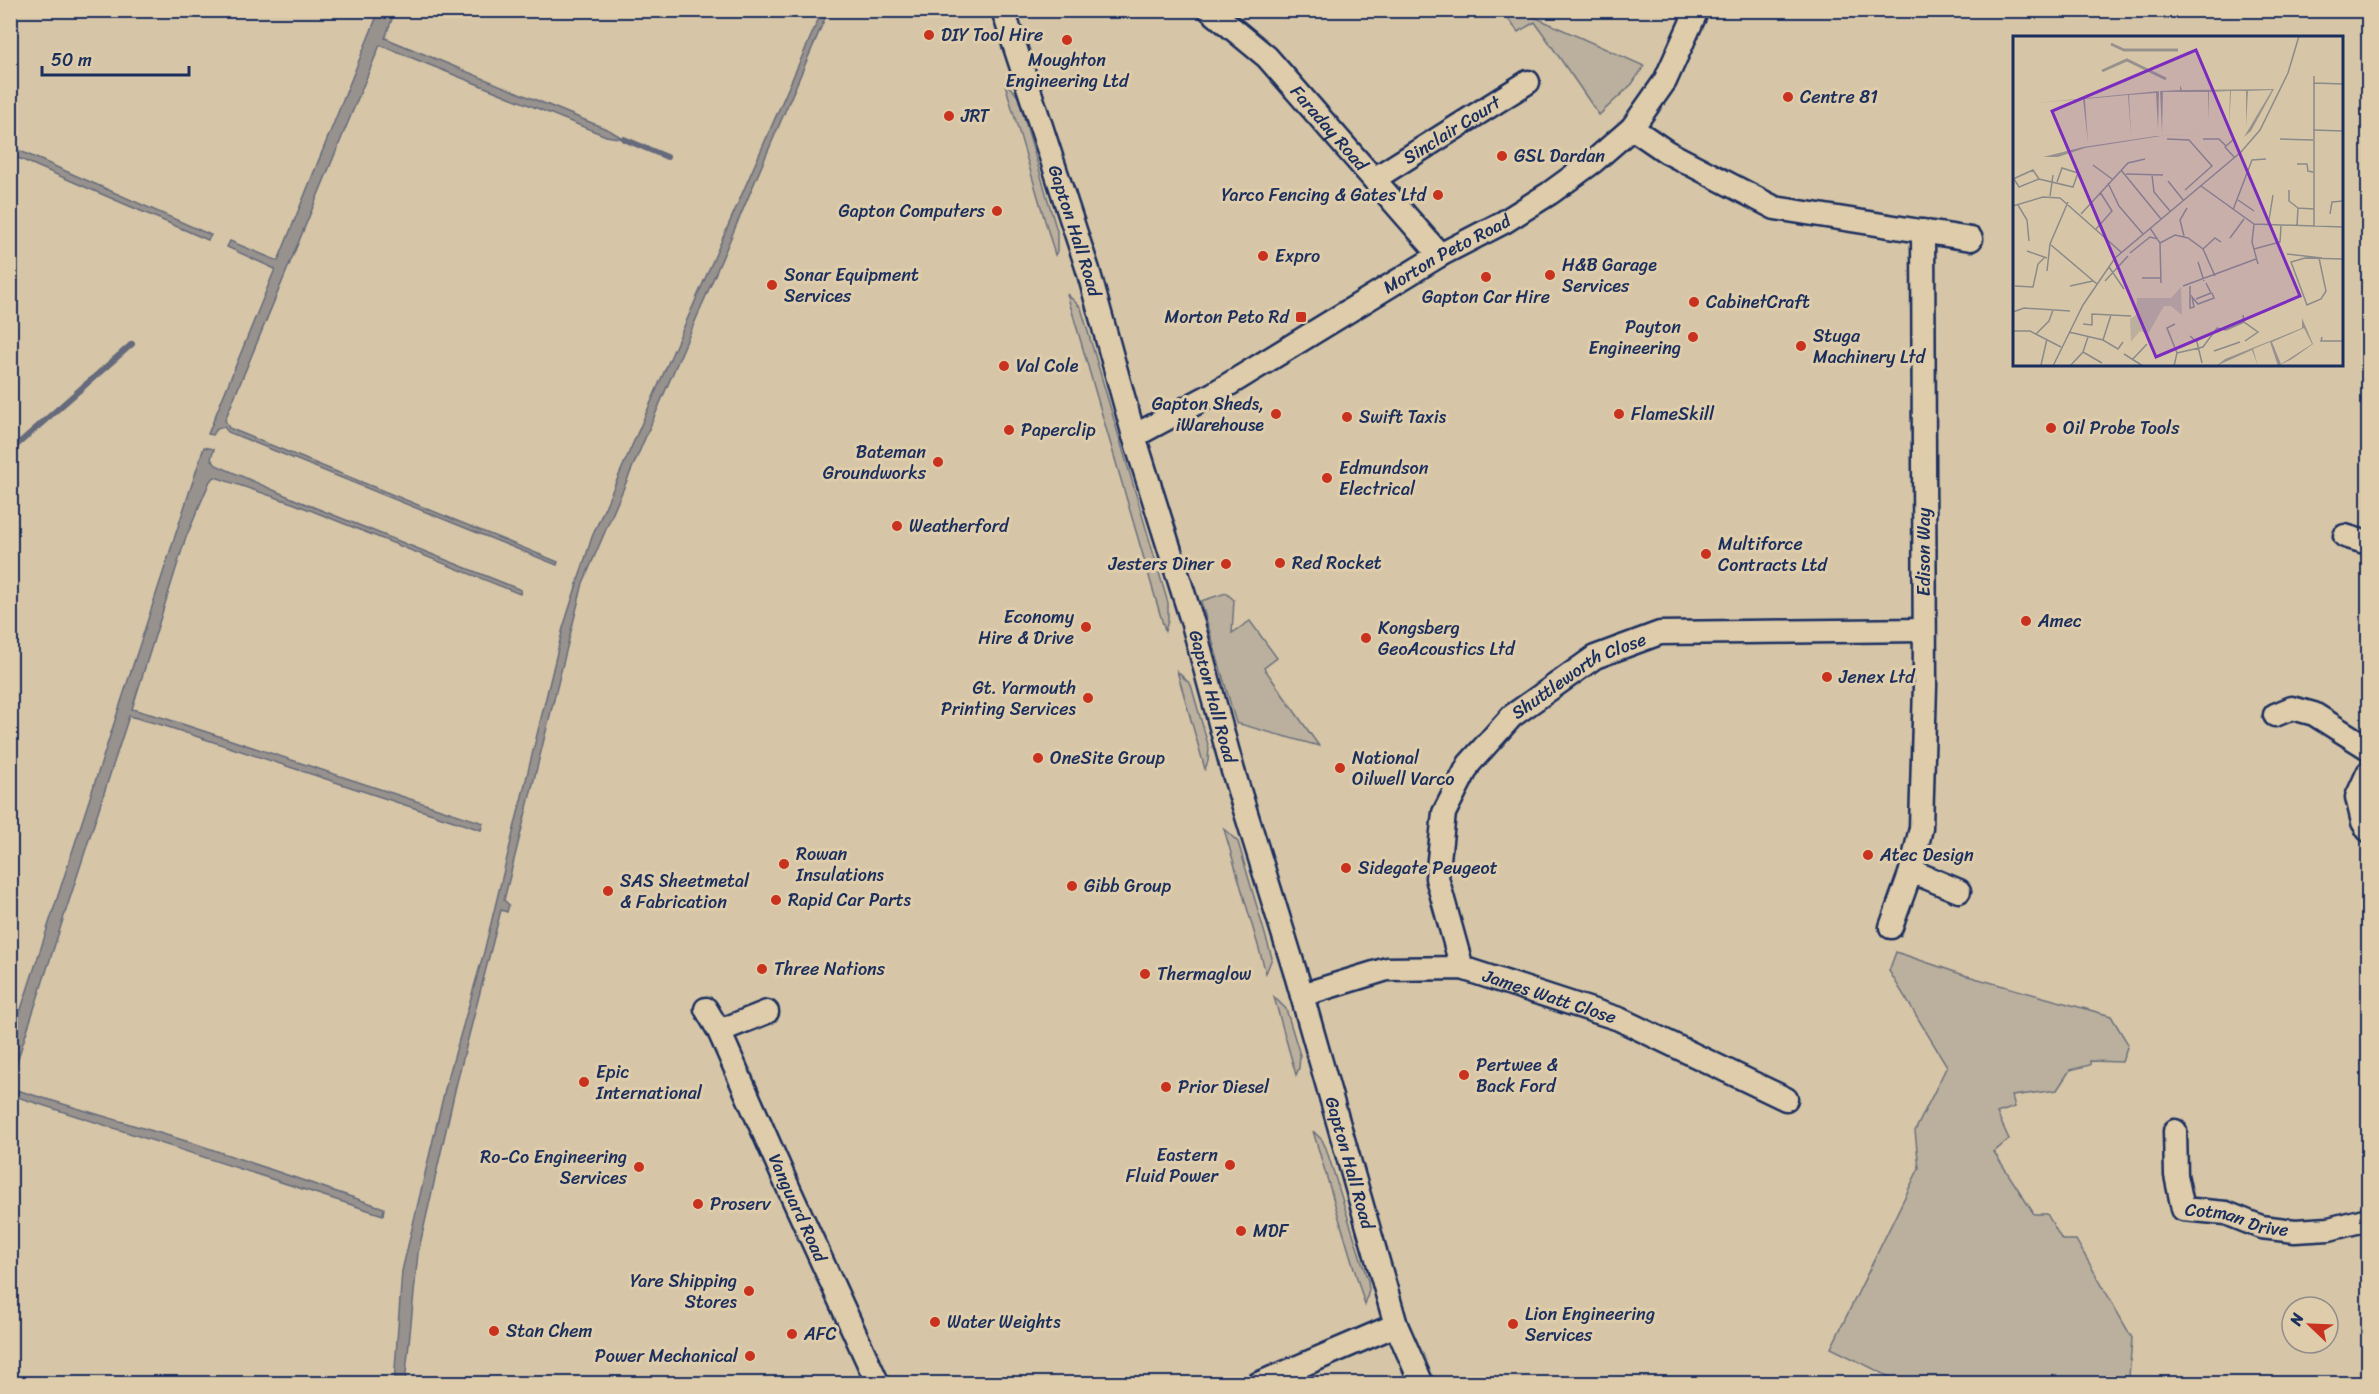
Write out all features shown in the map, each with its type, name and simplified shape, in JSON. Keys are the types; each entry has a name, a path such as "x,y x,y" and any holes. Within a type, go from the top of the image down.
{"street":[{"name":"Gapton Hall Road","path":"1003,10 1084,259 1134,435 1193,624 1233,771 1302,995 1396,1325 1422,1383"},
{"name":"Faraday Road","path":"1210,10 1267,57 1440,255"},
{"name":"Morton Peto Road","path":"1134,435 1213,394 1440,255 1504,222 1550,194 1594,161 1632,128 1665,81 1696,10"},
{"name":"Sinclair Court","path":"1374,179 1528,82"},
{"path":"1632,128 1667,152 1775,208 1971,239"},
{"name":"Edison Way","path":"1891,927 1911,871 1921,828 1924,630 1923,231"},
{"path":"2344,536 2368,543"},
{"name":"Shuttleworth Close","path":"1462,968 1437,878 1444,813 1469,764 1512,716 1595,657 1660,633 1924,630"},
{"path":"2275,715 2292,708 2314,714 2368,748"},
{"path":"2368,773 2357,797 2363,822 2368,830"},
{"path":"1911,871 1959,891"},
{"name":"James Watt Close","path":"1302,995 1387,969 1462,968 1619,1018 1786,1099"},
{"name":"Vanguard Road","path":"706,1009 719,1031 878,1383"},
{"path":"719,1031 767,1012"},
{"name":"Cotman Drive","path":"2175,1131 2176,1176 2183,1209 2226,1213 2261,1227 2295,1232 2330,1229 2368,1220"},
{"path":"1258,1383 1396,1325"}],"shaded area":[{"path":"379,11 395,11 385,38 609,130 624,139 606,136 380,45 225,420 229,428 558,562 557,565 228,432 224,427 217,429 213,435 208,434 275,269 227,247 230,241 278,261"},
{"path":"822,11 828,11 583,583 504,900 509,905 507,912 501,910 456,1086 418,1253 405,1383 394,1383 402,1271 445,1089 484,952 563,628 592,537"},
{"path":"1502,11 1521,11 1644,66 1632,84 1599,115 1535,22 1518,32"},
{"path":"1005,84 1018,97 1057,231 1055,255"},
{"path":"11,147 211,235 208,240 11,155"},
{"path":"1067,294 1081,308 1168,603 1168,621 1165,631"},
{"path":"204,447 214,449 211,459 216,465 301,502 521,590 520,594 295,504 215,477 210,481 185,540 132,709 483,823 481,830 129,716 11,1080 11,1040"},
{"path":"1226,593 1234,600 1232,633 1250,621 1277,658 1264,668 1319,746 1236,723 1201,601"},
{"path":"1177,671 1191,685 1209,748 1205,769"},
{"path":"1224,829 1238,842 1272,958 1266,973"},
{"path":"1896,952 1964,975 2111,1016 2128,1044 2122,1062 2090,1061 2090,1065 2070,1070 2057,1090 2012,1096 2015,1107 1997,1113 2009,1139 1994,1152 2034,1214 2047,1214 2062,1240 2076,1240 2132,1338 2129,1377 2160,1383 1902,1383 1831,1348 1919,1168 1915,1131 1947,1066 1889,971"},
{"path":"1274,997 1286,1009 1300,1055 1296,1075"},
{"path":"10,1088 196,1144 384,1208 383,1215 11,1095"},
{"path":"1313,1131 1326,1148 1368,1281 1369,1290 1365,1305"}],"waterway":[{"path":"624,139 667,157"},
{"path":"10,451 132,344"}],"place":[{"name":"DIY Tool Hire","path":"929,35"},
{"name":"Moughton Engineering Ltd","path":"1067,40"},
{"name":"Centre 81","path":"1788,97"},
{"name":"JRT","path":"949,116"},
{"name":"GSL Dardan","path":"1502,156"},
{"name":"Yarco Fencing & Gates Ltd","path":"1438,195"},
{"name":"Gapton Computers","path":"997,211"},
{"name":"Expro","path":"1263,256"},
{"name":"H&B Garage Services","path":"1550,275"},
{"name":"Gapton Car Hire","path":"1486,277"},
{"name":"Sonar Equipment Services","path":"772,285"},
{"name":"CabinetCraft","path":"1694,302"},
{"name":"Morton Peto Rd","path":"1301,317"},
{"name":"Payton Engineering","path":"1693,337"},
{"name":"Stuga Machinery Ltd","path":"1801,346"},
{"name":"Val Cole","path":"1004,366"},
{"name":"Gapton Sheds, iWarehouse","path":"1276,414"},
{"name":"FlameSkill","path":"1619,414"},
{"name":"Swift Taxis","path":"1347,417"},
{"name":"Oil Probe Tools","path":"2051,428"},
{"name":"Paperclip","path":"1009,430"},
{"name":"Bateman Groundworks","path":"938,462"},
{"name":"Edmundson Electrical","path":"1327,478"},
{"name":"Weatherford","path":"897,526"},
{"name":"Multiforce Contracts Ltd","path":"1706,554"},
{"name":"Red Rocket","path":"1280,563"},
{"name":"Jesters Diner","path":"1226,564"},
{"name":"Amec","path":"2026,621"},
{"name":"Economy Hire & Drive","path":"1086,627"},
{"name":"Kongsberg GeoAcoustics Ltd","path":"1366,638"},
{"name":"Jenex Ltd","path":"1827,677"},
{"name":"Gt. Yarmouth Printing Services","path":"1088,698"},
{"name":"OneSite Group","path":"1038,758"},
{"name":"National Oilwell Varco","path":"1340,768"},
{"name":"Atec Design","path":"1868,855"},
{"name":"Rowan Insulations","path":"784,864"},
{"name":"Sidegate Peugeot","path":"1346,868"},
{"name":"Gibb Group","path":"1072,886"},
{"name":"SAS Sheetmetal & Fabrication","path":"608,891"},
{"name":"Rapid Car Parts","path":"776,900"},
{"name":"Three Nations","path":"762,969"},
{"name":"Thermaglow","path":"1145,974"},
{"name":"Pertwee & Back Ford","path":"1464,1075"},
{"name":"Epic International","path":"584,1082"},
{"name":"Prior Diesel","path":"1166,1087"},
{"name":"Eastern Fluid Power","path":"1230,1165"},
{"name":"Ro-Co Engineering Services","path":"639,1167"},
{"name":"Proserv","path":"698,1204"},
{"name":"MDF","path":"1241,1231"},
{"name":"Yare Shipping Stores","path":"749,1291"},
{"name":"Water Weights","path":"935,1322"},
{"name":"Lion Engineering Services","path":"1513,1324"},
{"name":"Stan Chem","path":"494,1331"},
{"name":"AFC","path":"792,1334"},
{"name":"Power Mechanical","path":"750,1356"}]}
